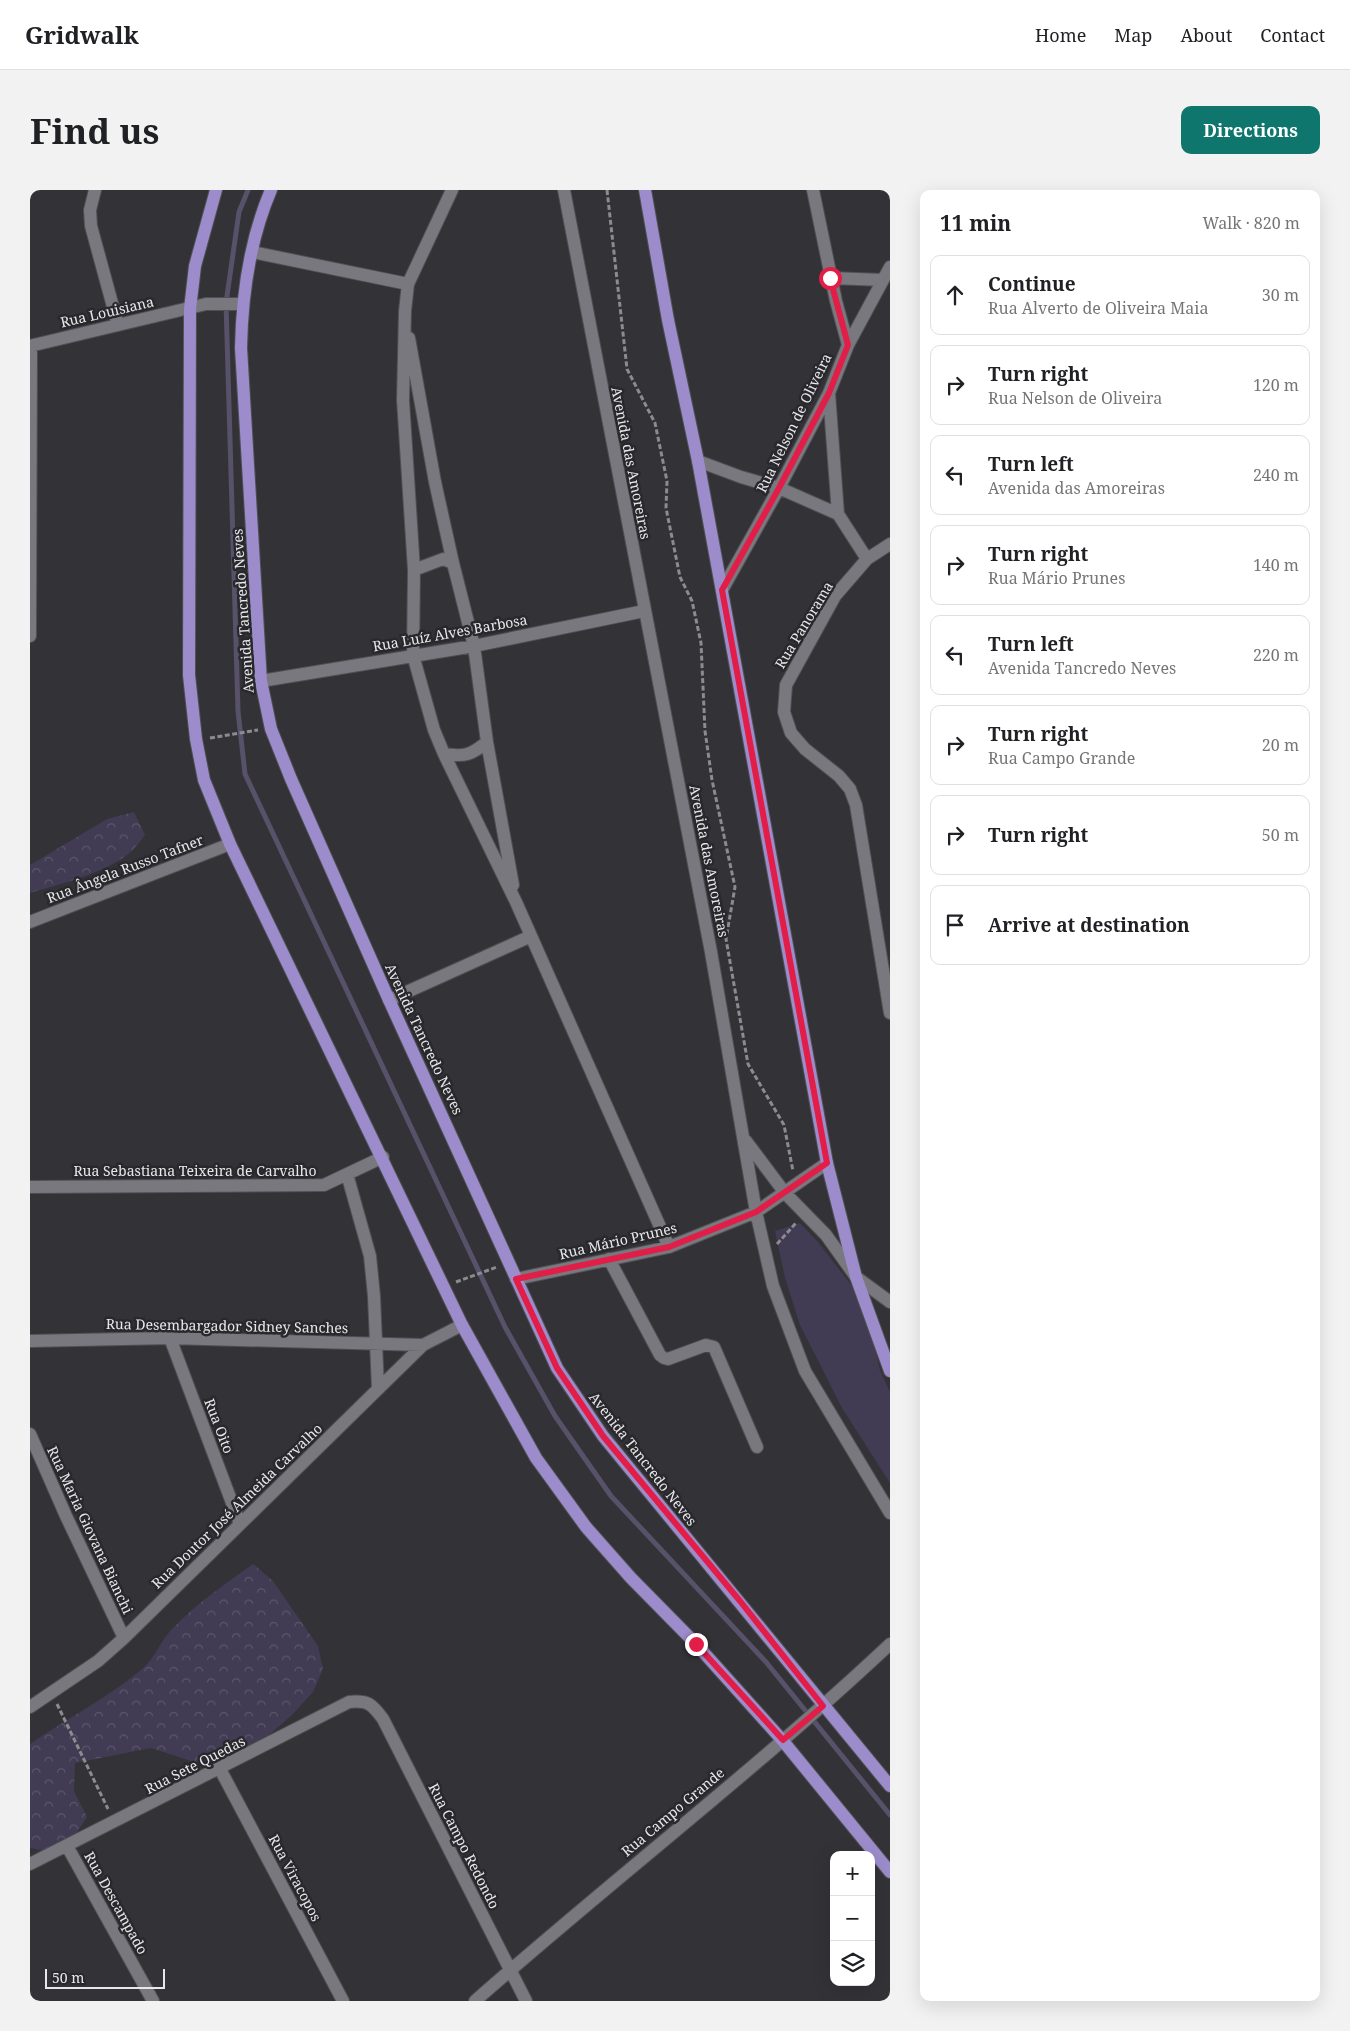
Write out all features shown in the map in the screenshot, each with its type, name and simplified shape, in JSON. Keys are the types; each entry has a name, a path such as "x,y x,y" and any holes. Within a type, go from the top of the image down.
{"main road":[{"path":"216,190 195,266 190,309 189,675 196,739 204,780 230,844 383,1157 462,1325 536,1458 586,1527 632,1578 787,1736 890,1872"},
{"name":"Avenida Tancredo Neves","path":"271,190 238,304 261,681 271,729 290,779 557,1368 593,1422 820,1708 890,1786"},
{"path":"645,190 668,320 698,461 827,1163 856,1278 890,1370"}],"street":[{"path":"95,190 90,210 91,226 118,325"},
{"path":"452,190 408,284 404,311 402,400 414,570 414,655 434,730 444,754 516,902 669,1247"},
{"name":"Avenida das Amoreiras","path":"564,190 711,952 756,1212 773,1286 805,1370 890,1513"},
{"path":"813,190 830,278 848,345"},
{"path":"252,252 408,284"},
{"name":"Rua Nelson de Oliveira","path":"722,590 829,393 848,345 890,267"},
{"path":"830,278 883,280"},
{"name":"Rua Louisiana","path":"30,346 206,304 238,304"},
{"path":"404,311 435,482 474,646 487,742 516,902"},
{"path":"30,346 30,636"},
{"path":"829,393 838,514 868,559"},
{"path":"698,461 741,477 779,488 838,514"},
{"name":"Rua Panorama","path":"890,544 868,559 835,596 786,685 784,712 791,734 805,749 839,776 850,789 853,797 890,1013"},
{"path":"414,570 443,559 453,563"},
{"name":"Rua Luíz Alves Barbosa","path":"261,681 474,646 644,611"},
{"path":"444,754 460,756 474,752 487,742"},
{"name":"Rua Ângela Russo Tafner","path":"30,922 230,844"},
{"path":"389,1000 531,936"},
{"path":"744,1139 785,1193 826,1236 856,1278 890,1302"},
{"name":"Rua Sebastiana Teixeira de Carvalho","path":"30,1187 324,1185 383,1157"},
{"name":"Rua Mário Prunes","path":"516,1279 669,1247 756,1212 827,1163"},
{"path":"347,1174 370,1256 377,1344 378,1389"},
{"path":"609,1259 660,1354 664,1358 668,1359 706,1345 714,1347 757,1447"},
{"name":"Rua Doutor José Almeida Carvalho","path":"30,1707 98,1661 124,1638 423,1345 462,1325"},
{"name":"Rua Desembargador Sidney Sanches","path":"30,1341 170,1338 423,1345"},
{"name":"Rua Oito","path":"170,1338 240,1524"},
{"name":"Rua Maria Giovana Bianchi","path":"30,1434 66,1516 124,1638"},
{"name":"Rua Campo Grande","path":"475,2001 820,1708 890,1644"},
{"name":"Rua Sete Quedas","path":"30,1864 349,1702 362,1701 374,1706"},
{"name":"Rua Campo Redondo","path":"374,1706 384,1719 526,2001"},
{"name":"Rua Viracopos","path":"220,1769 343,2001"},
{"name":"Rua Descampado","path":"67,1846 153,2001"}],"path":[{"path":"223,738 263,729"},
{"path":"467,1280 497,1266"},
{"path":"64,1718 105,1802"}],"green space":[{"path":"134,812 145,835 127,855 117,862 93,873 30,893 30,865 107,819"},
{"path":"800,1223 818,1242 859,1295 871,1331 880,1370 890,1392 890,1483 842,1408 800,1325 785,1278 775,1231"},
{"path":"253,1564 273,1581 318,1646 323,1669 313,1692 293,1714 269,1735 248,1749 224,1759 200,1764 151,1748 75,1763 74,1791 87,1817 74,1837 53,1852 30,1848 30,1744 114,1690 146,1666 168,1633 182,1619"}],"waterway":[{"path":"248,190 239,212 226,303 238,711 245,774 505,1327 555,1416 611,1496 766,1662 890,1815"}],"route":[{"path":"696,1644 783,1740 823,1706 740,1601 603,1436 557,1368 516,1279 669,1247 756,1212 827,1163 744,719 722,590 829,393 848,345 830,278"}]}
